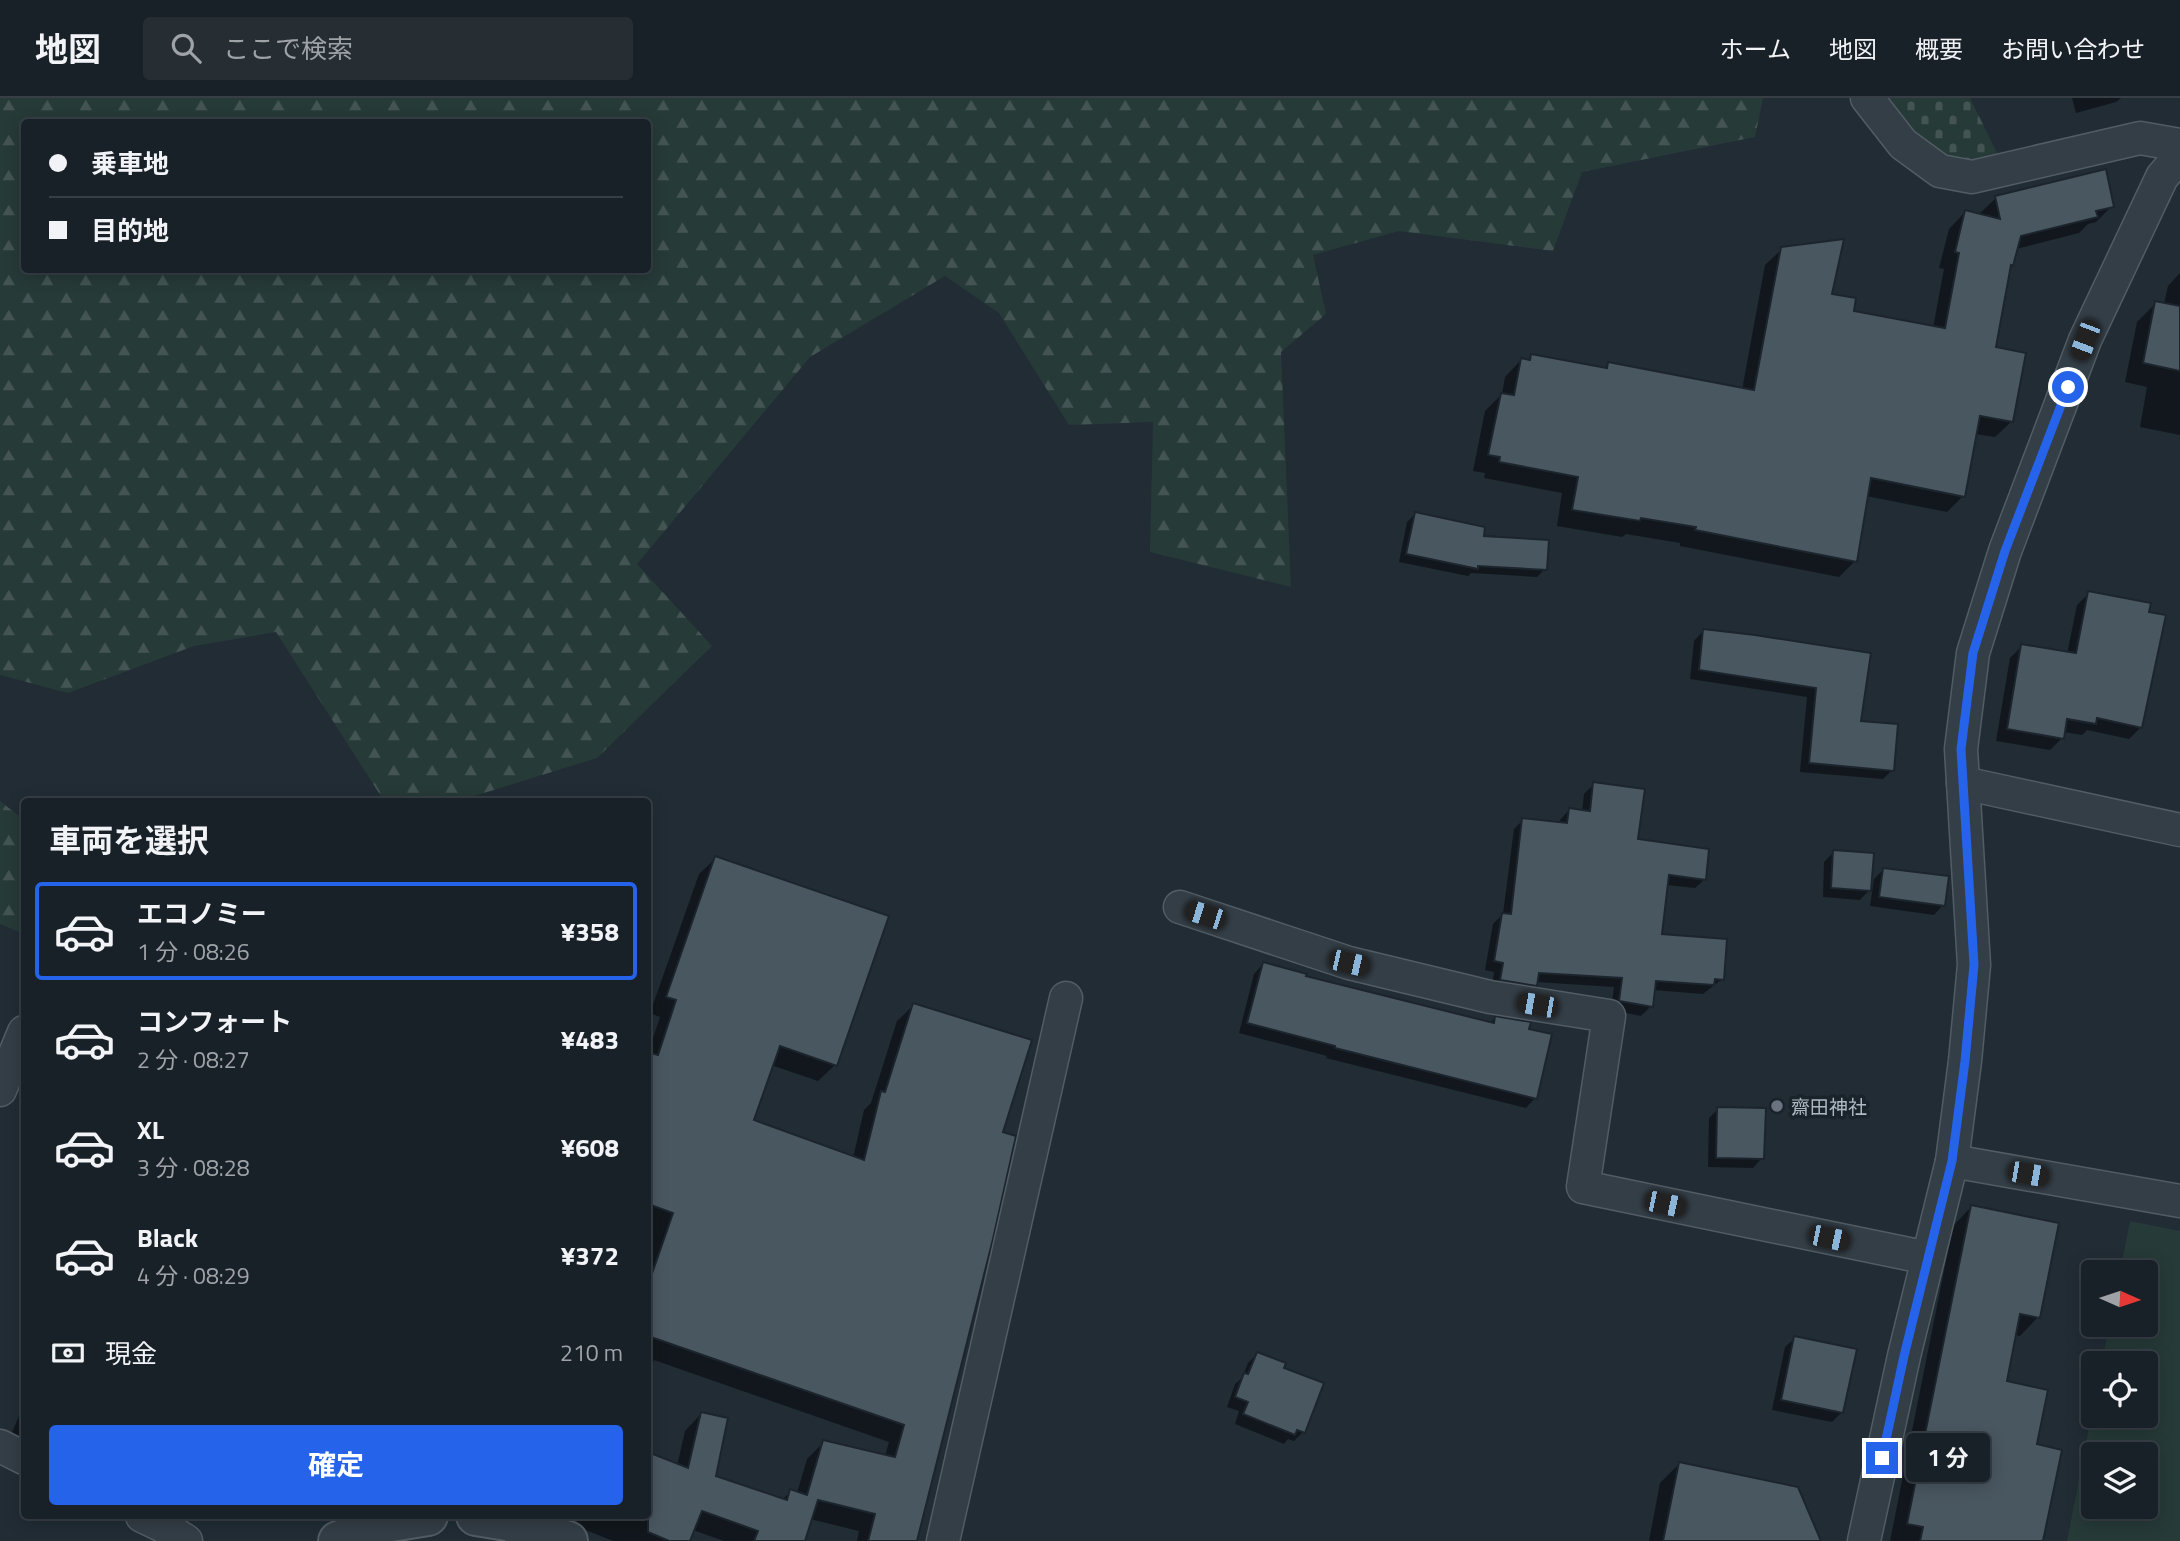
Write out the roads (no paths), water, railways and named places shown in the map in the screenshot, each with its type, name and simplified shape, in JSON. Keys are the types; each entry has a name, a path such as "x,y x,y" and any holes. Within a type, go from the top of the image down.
{"street":[{"path":"1867,98 1903,144 1940,171 1972,177 2140,138 2180,145"},
{"path":"1864,1541 1952,1161 1965,1061 1974,965 1961,749 1973,653 2005,551 2085,340 2162,177 2180,156"},
{"path":"1963,783 2180,830"},
{"path":"1180,907 1349,963 1490,997 1609,1016 1583,1187 1928,1258"},
{"path":"943,1541 1066,998"},
{"path":"0,1090 21,1039"},
{"path":"1952,1161 2180,1201"},
{"path":"0,1447 21,1457"},
{"path":"148,1519 186,1541"},
{"path":"338,1541 385,1523 410,1519"},
{"path":"495,1519 568,1541"}],"place":[{"name":"齋田神社","path":"1777,1106"}]}
